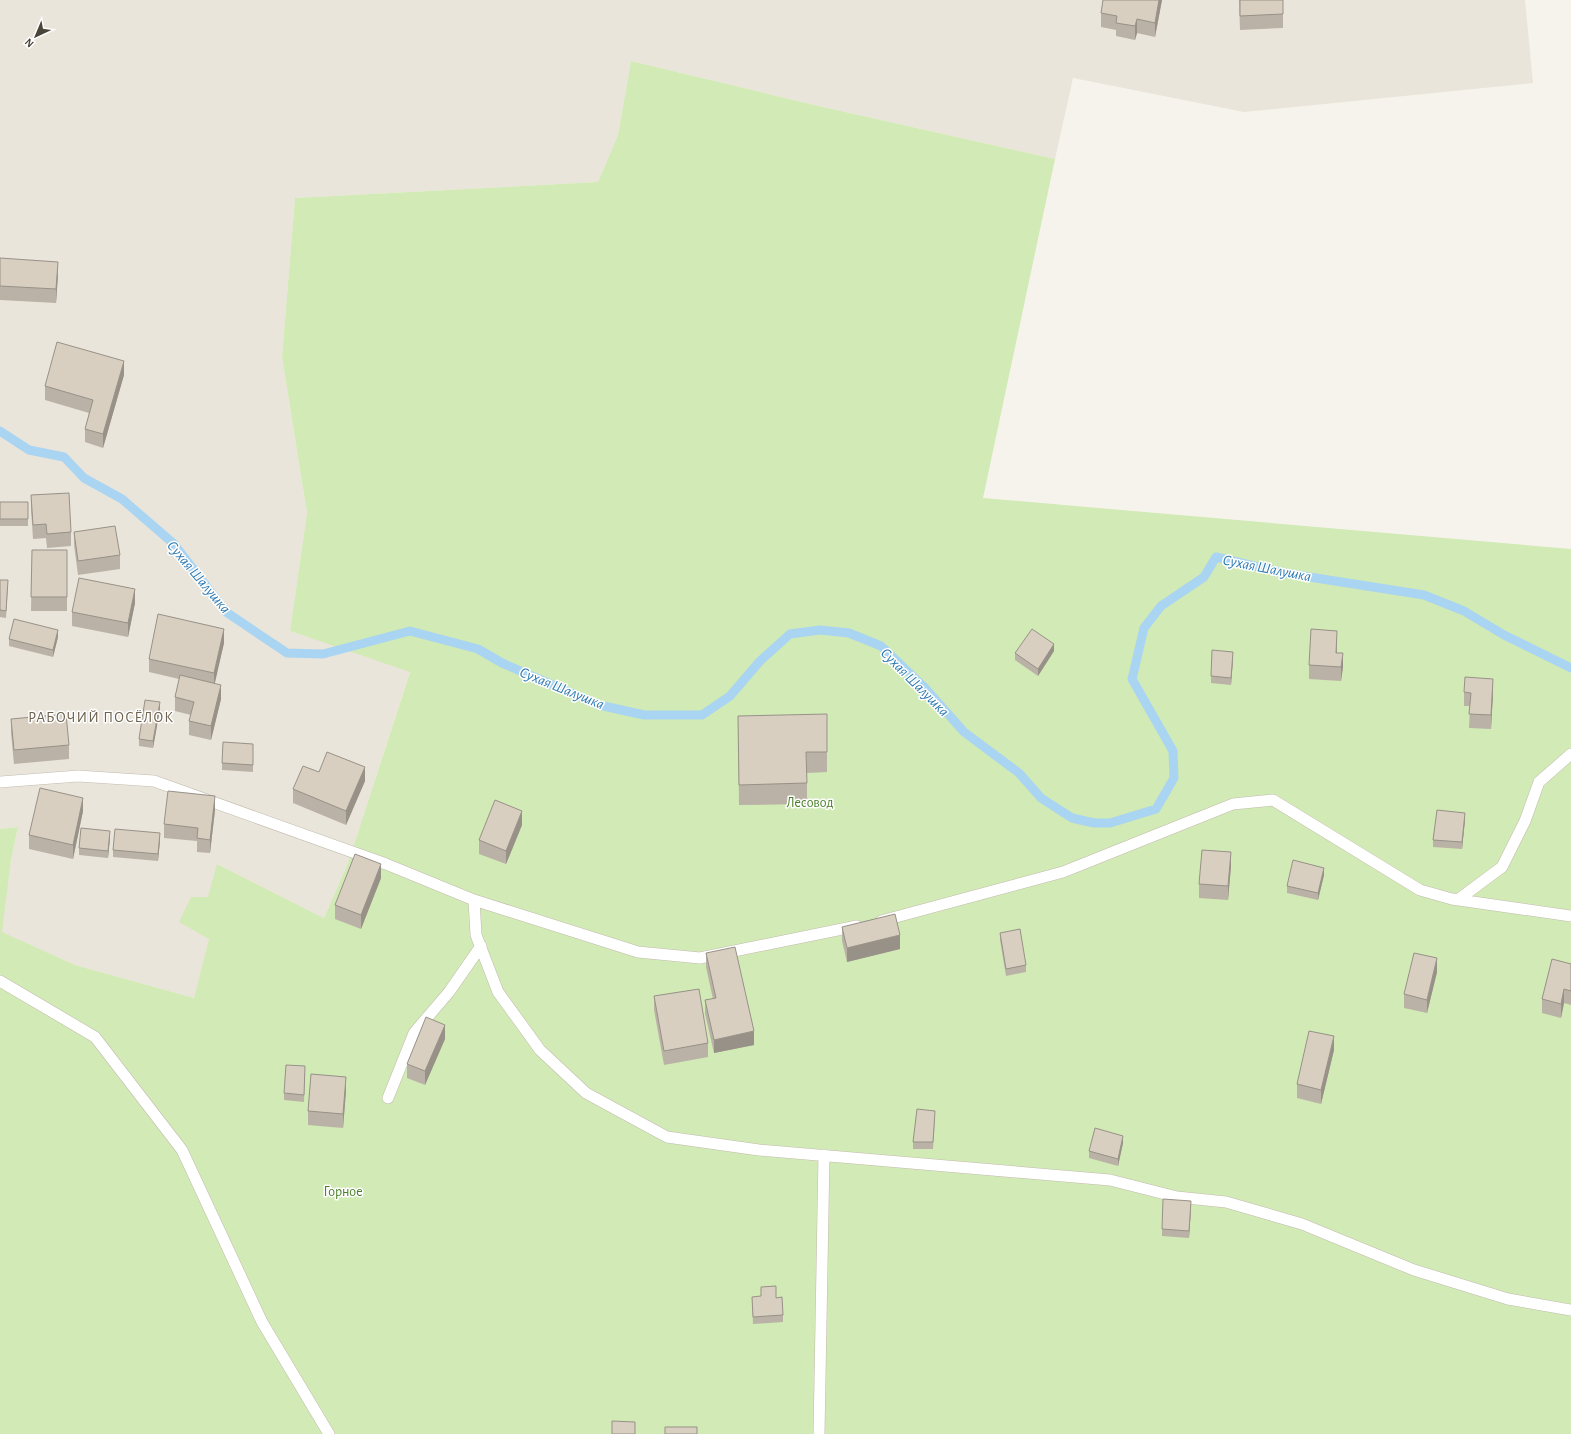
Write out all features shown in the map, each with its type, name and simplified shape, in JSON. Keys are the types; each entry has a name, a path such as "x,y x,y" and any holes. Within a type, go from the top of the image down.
{"lane":[{"path":"1459,900 1502,867 1525,821 1539,782 1571,754"},
{"path":"0,782 78,776 154,781 386,864 474,900 638,952 700,958 870,924 1063,872 1233,804 1273,800 1420,890 1459,900 1571,916"},
{"path":"474,900 476,935 498,992 540,1050 586,1093 667,1137 759,1150 1110,1180 1177,1197 1226,1202 1302,1224 1422,1272 1508,1299 1571,1310"},
{"path":"388,1098 414,1032 449,992 481,946"},
{"path":"0,981 95,1037 182,1150 262,1322 329,1434"},
{"path":"819,1434 824,1155"}],"shaded area":[{"path":"0,0 1525,0 1533,83 1244,112 1073,78 1055,159 823,107 631,61 618,135 598,182 295,198 282,357 307,513 290,631 410,671 348,863 324,918 217,864 210,939 194,998 75,965 1,932 11,860 18,827 0,829"}],"green space":[{"name":"Лесовод","path":"631,61 823,107 1055,159 983,498 1571,549 1571,1434 0,1434 0,829 18,827 11,860 2,932 75,965 194,998 209,939 179,922 191,897 208,897 217,864 324,918 348,863 410,672 290,631 307,513 282,357 295,198 598,182 618,135"}],"building":[{"path":"1103,0 1159,0 1155,23 1137,19 1135,26 1116,23 1117,16 1101,13"},
{"path":"1240,0 1283,0 1283,14 1240,16"},
{"path":"0,258 58,262 56,289 0,286"},
{"path":"57,342 124,361 103,434 85,429 93,400 45,386"},
{"path":"69,493 71,532 47,534 46,524 33,525 31,495"},
{"path":"0,502 28,502 28,519 0,519"},
{"path":"115,526 120,555 78,561 74,532"},
{"path":"32,550 67,550 67,597 31,597"},
{"path":"79,578 135,589 128,623 72,612"},
{"path":"0,580 8,580 6,611 0,610"},
{"path":"158,614 224,629 214,673 149,659"},
{"path":"14,619 58,630 53,650 9,639"},
{"path":"1032,629 1054,644 1038,669 1015,653"},
{"path":"1311,629 1337,631 1336,653 1343,653 1341,667 1309,665"},
{"path":"1212,650 1233,652 1231,678 1211,676"},
{"path":"180,675 221,685 211,726 189,721 194,702 175,697"},
{"path":"1465,677 1493,679 1491,715 1469,714 1471,693 1464,692"},
{"path":"145,700 160,702 153,741 139,739"},
{"path":"66,714 69,745 14,750 11,719"},
{"path":"827,714 827,752 806,752 807,783 739,785 738,716"},
{"path":"223,742 253,744 253,765 222,763"},
{"path":"327,752 365,767 346,811 293,789 303,766 319,772"},
{"path":"40,788 83,798 73,845 29,835"},
{"path":"168,791 215,796 210,840 197,838 198,828 164,824"},
{"path":"495,800 522,811 506,851 479,840"},
{"path":"1437,810 1465,813 1462,842 1433,840"},
{"path":"81,828 110,831 108,851 79,848"},
{"path":"115,829 160,833 158,854 113,850"},
{"path":"1202,850 1231,852 1228,886 1199,884"},
{"path":"355,854 381,864 361,915 335,905"},
{"path":"1293,860 1324,868 1318,893 1287,886"},
{"path":"895,914 900,935 847,948 842,927"},
{"path":"1020,929 1026,965 1006,969 1000,933"},
{"path":"735,947 754,1031 714,1040 705,1000 716,998 706,953"},
{"path":"1414,953 1437,958 1427,1000 1404,994"},
{"path":"1552,959 1571,964 1571,991 1564,989 1561,1004 1542,999"},
{"path":"699,989 708,1043 664,1051 654,996"},
{"path":"426,1017 445,1025 425,1071 407,1064"},
{"path":"1309,1031 1334,1036 1321,1090 1297,1084"},
{"path":"286,1065 305,1066 304,1095 284,1093"},
{"path":"311,1074 346,1077 343,1114 308,1111"},
{"path":"917,1109 935,1111 933,1142 913,1142"},
{"path":"1095,1128 1123,1136 1118,1159 1089,1151"},
{"path":"1163,1199 1191,1201 1189,1231 1162,1229"},
{"path":"776,1286 776,1298 782,1297 783,1315 753,1317 752,1297 761,1296 761,1287"},
{"path":"612,1421 635,1422 635,1434 612,1434"},
{"path":"665,1427 697,1427 697,1434 665,1434"}],"waterway":[{"name":"Сухая Шалушка","path":"0,431 29,450 64,457 84,478 122,499 174,544 226,612 287,653 323,654 410,631 478,649 502,663 599,705 644,715 702,715 730,696 760,661 790,634 820,630 849,633 881,646 925,688 964,732 1019,773 1041,798 1072,818 1094,823 1110,823 1156,809 1174,778 1173,751 1132,679 1144,628 1161,606 1204,577 1216,557 1284,573 1424,595 1464,611 1504,635 1571,668"}],"district":[{"name":"РАБОЧИЙ ПОСЁЛОК","path":"101,717"}],"park label":[{"name":"Горное","path":"343,1191"}]}
